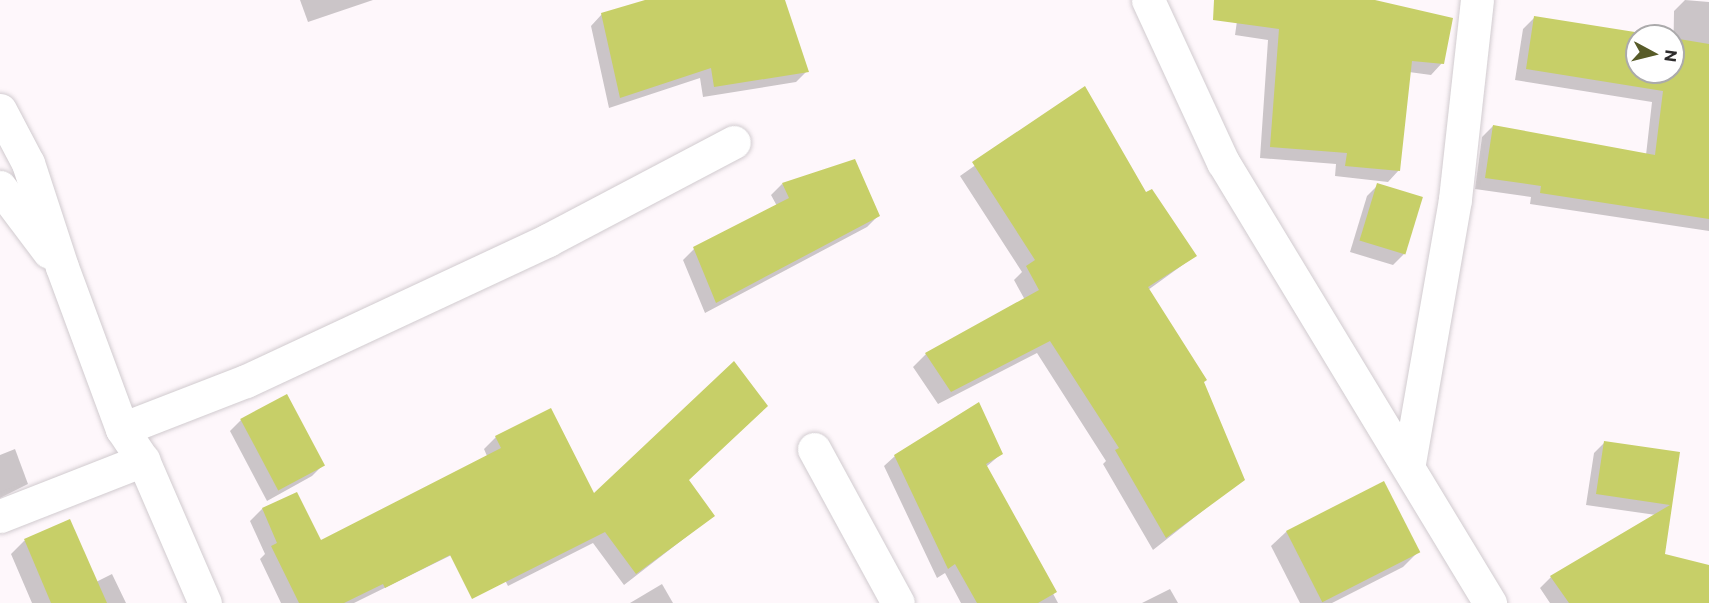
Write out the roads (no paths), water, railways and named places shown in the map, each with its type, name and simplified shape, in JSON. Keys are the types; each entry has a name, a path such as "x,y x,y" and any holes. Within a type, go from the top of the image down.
{"street":[{"path":"1148,0 1223,162 1408,464 1490,603"},
{"path":"1408,464 1455,199 1478,0"},
{"path":"0,110 28,163 62,267 123,429 143,460 205,603"},
{"path":"123,429 246,381 537,245 734,142"},
{"path":"0,187 62,267"},
{"path":"814,449 898,603"},
{"path":"0,516 143,460"}]}
